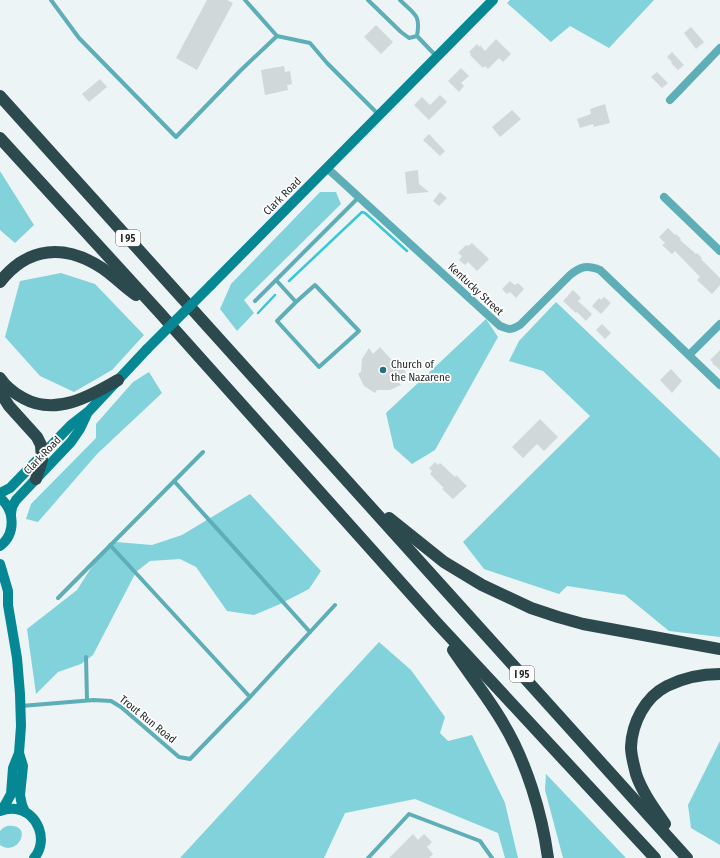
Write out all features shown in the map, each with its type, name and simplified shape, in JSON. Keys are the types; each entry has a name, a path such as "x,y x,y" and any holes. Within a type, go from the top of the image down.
{"highway":[{"name":"I 95","path":"0,96 686,857"},
{"name":"I 95","path":"0,138 159,312 437,623 654,858"},
{"path":"0,282 14,268 32,256 44,253 65,253 87,260 113,276 127,289 159,312"},
{"path":"0,378 3,383 15,394 28,401 50,405 61,405 80,400 95,394 118,380"},
{"path":"0,392 9,406 37,437 41,445 41,466 36,480"},
{"path":"358,492 444,562 482,585 531,608 583,624 720,649"},
{"path":"437,623 465,668 504,724 516,749 527,774 535,799 544,833 548,858"},
{"path":"686,857 641,785 635,769 631,746 633,733 643,709 656,694 666,686 694,676 720,674"}],"street":[{"name":"Clark Road","path":"0,493 10,488 71,425 89,411 147,349 493,0"},
{"path":"670,100 720,48"},
{"name":"Kentucky Street","path":"328,168 500,326 512,329 520,325 577,269 592,266 600,270 720,385"},
{"path":"664,197 720,251"},
{"path":"689,355 720,324"},
{"name":"Clark Road","path":"11,514 12,507 16,500 71,442 80,429 89,411"},
{"path":"0,498 8,506 12,522 8,537 1,547"},
{"path":"0,564 8,591 8,605 17,658 21,706 19,753 12,768 11,794 5,805 0,810"},
{"path":"0,595 8,605"},
{"path":"19,753 23,766 20,795 25,812"},
{"path":"0,810 16,809 25,812 37,823 41,839 40,848 35,857"}],"lane":[{"path":"51,0 79,38 176,137 240,71 277,36"},
{"path":"245,0 277,36 310,43 327,63 379,116"},
{"path":"368,0 409,38 416,36"},
{"path":"400,0 417,17 418,25 416,36"},
{"path":"416,36 437,58"},
{"path":"255,302 359,196"},
{"path":"276,280 296,302"},
{"path":"315,285 359,331 319,367 277,321 296,302 315,285"},
{"path":"58,598 203,452"},
{"path":"174,481 310,632"},
{"path":"110,545 250,698 335,605"},
{"path":"86,657 87,700"},
{"name":"Trout Run Road","path":"21,706 87,700 111,701 121,707 180,757 190,759 250,698"},
{"path":"368,858 409,814 480,841 492,858"}],"shaded area":[{"path":"510,0 654,0 609,48 570,26 551,42 507,3"},
{"path":"0,171 34,225 15,243 0,230"},
{"path":"320,192 336,192 341,204 244,300 254,313 237,331 220,309 231,284"},
{"path":"61,273 95,284 144,335 112,370 74,392 40,376 5,337 20,281"},
{"path":"556,302 720,458 720,637 669,631 625,595 567,586 559,594 484,569 463,542 590,416 543,371 509,361 519,341"},
{"path":"486,319 498,337 435,450 412,464 394,448 386,413"},
{"path":"149,372 162,393 97,454 38,522 26,519 31,504 96,438 96,424 133,382"},
{"path":"250,494 321,571 309,589 278,605 254,615 227,611 196,567 180,559 150,561 136,572 93,655 81,664 58,672 36,694 27,629 77,590 100,554 116,542 152,545 182,535"},
{"path":"379,642 411,670 445,717 440,733 448,741 472,735 505,803 518,858 505,858 498,833 415,799 345,813 324,858 180,858"},
{"path":"720,741 720,845 691,828 688,805"},
{"path":"546,774 626,858 563,858 545,790"},
{"path":"7,826 15,826 22,834 18,844 7,848 0,845 0,831"}],"building":[{"path":"207,0 227,0 233,3 197,70 176,58"},
{"path":"376,25 393,42 381,54 364,37"},
{"path":"691,27 704,42 696,49 684,33"},
{"path":"496,39 511,54 503,62 499,58 488,69 485,66 483,68 470,55 471,54 469,52 477,44 479,47 480,45 485,51"},
{"path":"672,52 684,65 678,70 667,57"},
{"path":"284,66 285,72 290,71 292,84 287,85 288,90 265,95 261,70"},
{"path":"461,68 469,76 461,83 464,86 459,92 448,81"},
{"path":"657,72 668,83 662,88 651,77"},
{"path":"100,79 107,87 89,102 82,94"},
{"path":"440,95 447,102 429,120 414,105 422,97 430,105"},
{"path":"605,104 610,123 594,127 593,124 580,128 577,119 591,114 590,109"},
{"path":"512,110 521,119 500,137 492,127"},
{"path":"429,134 445,151 440,156 423,140"},
{"path":"418,170 419,184 429,192 407,194 405,172"},
{"path":"440,192 447,198 439,206 433,201"},
{"path":"668,228 696,254 697,253 720,278 720,285 712,294 697,280 700,277 675,251 672,254 662,245 665,243 659,237"},
{"path":"472,243 489,259 477,271 468,262 465,265 459,260 462,256 458,253 466,245 468,246"},
{"path":"510,281 515,285 518,283 524,289 516,298 510,292 507,294 502,289"},
{"path":"573,290 581,298 578,301 592,314 586,321 563,301"},
{"path":"604,297 611,303 601,314 592,306 599,298 601,300"},
{"path":"602,324 611,333 605,339 596,330"},
{"name":"Church of the Nazarene","path":"380,347 399,368 401,366 406,372 397,380 401,385 390,390 377,390 375,393 364,386 358,374 361,372 362,359 369,348 373,354"},
{"path":"720,350 720,370 710,360"},
{"path":"671,369 682,381 672,393 660,380"},
{"path":"540,419 558,437 544,451 537,444 523,458 512,447"},
{"path":"435,462 438,465 440,463 455,477 456,475 467,486 453,499 442,489 444,488 430,474 432,471 429,468"},
{"path":"413,834 418,840 424,834 432,842 427,847 433,854 429,858 389,858"}],"waterway":[{"path":"289,281 362,212 365,213 407,251"},
{"path":"258,313 275,295"}],"place":[{"name":"Church of the Nazarene","path":"383,370"}]}
